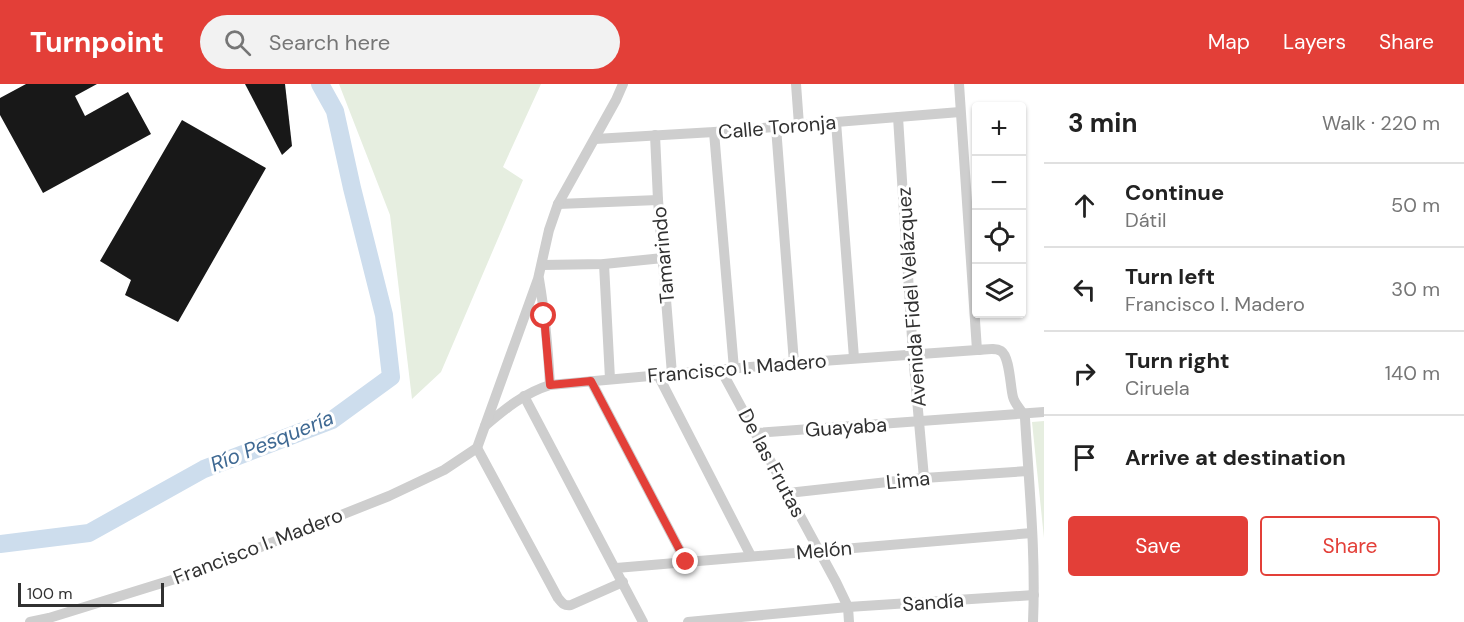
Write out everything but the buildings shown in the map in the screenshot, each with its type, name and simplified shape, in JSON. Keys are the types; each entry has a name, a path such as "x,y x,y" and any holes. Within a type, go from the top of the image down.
{"street":[{"path":"623,84 558,204 549,230 538,279 477,448 563,604 571,605 623,582"},
{"path":"796,84 799,125"},
{"path":"958,84 977,350"},
{"name":"Calle Toronja","path":"595,139 960,112"},
{"name":"Avenida Fidel Velázquez","path":"898,117 913,354 924,478"},
{"path":"836,122 854,358"},
{"path":"776,127 794,363"},
{"path":"714,132 734,369"},
{"name":"Tamarindo","path":"654,135 672,374"},
{"path":"558,204 658,200"},
{"path":"542,265 604,264 663,258"},
{"path":"604,264 609,378"},
{"path":"538,279 548,351 550,385"},
{"name":"Francisco I. Madero","path":"484,426 524,396 550,385 854,358 994,349 1002,352 1006,360 1014,402 1023,413"},
{"name":"De las Frutas","path":"722,370 848,607 849,622"},
{"path":"658,375 751,556"},
{"path":"591,381 686,562"},
{"path":"524,396 643,622"},
{"name":"Guayaba","path":"756,433 1044,412"},
{"path":"1023,413 1032,533 1034,622"},
{"name":"Francisco I. Madero","path":"30,622 50,620 228,560 389,496 444,470 477,448"},
{"name":"Lima","path":"788,493 924,478 1028,471"},
{"name":"Melón","path":"616,568 1032,533"},
{"name":"Sandía","path":"688,622 848,607 1034,595"}],"shaded area":[{"path":"339,84 541,84 503,167 523,180 441,372 412,399 390,215"},
{"path":"1044,421 1044,538 1032,422"}],"waterway":[{"name":"Río Pesquería","path":"0,544 89,533 204,469 332,420 391,377 384,315 335,111 320,84"}],"route":[{"path":"544,316 550,385 591,381 686,562"}]}
